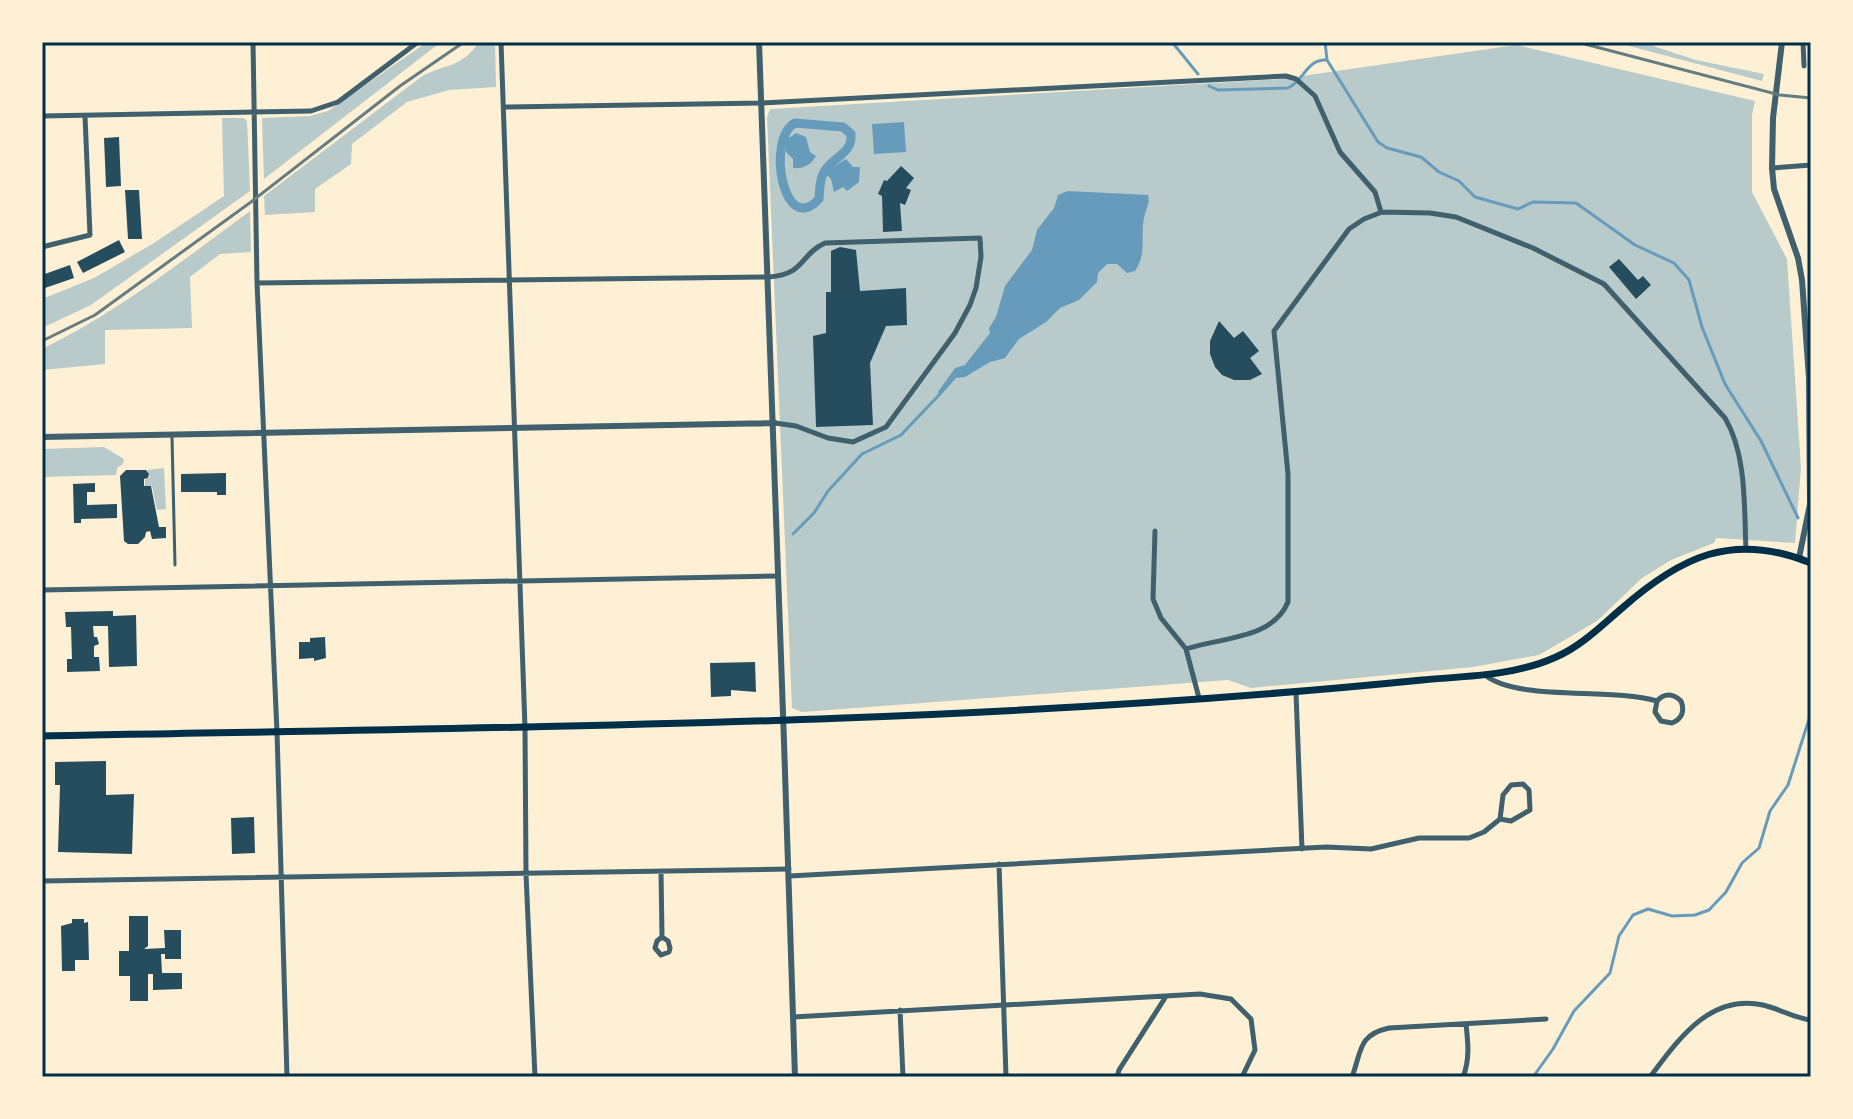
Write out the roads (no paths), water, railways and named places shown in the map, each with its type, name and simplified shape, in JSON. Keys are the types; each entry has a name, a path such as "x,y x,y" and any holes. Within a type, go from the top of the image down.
{"main road":[{"path":"42,736 783,722 1296,693 1485,675 1511,671 1559,656 1584,641 1663,574 1698,557 1746,550 1799,558 1811,563"}],"street":[{"path":"253,42 257,283 277,732 287,1077"},
{"path":"42,116 311,111 338,102 418,42"},
{"path":"501,42 535,1077"},
{"path":"759,42 775,423 795,1077"},
{"path":"1782,42 1773,118 1772,168 1774,189 1798,258 1802,280 1810,378 1810,504 1799,558"},
{"path":"1803,42 1804,66"},
{"path":"503,107 762,103 1286,76 1296,79 1315,96 1340,152 1375,192 1382,212"},
{"path":"42,247 90,235 85,116"},
{"path":"1772,168 1811,165"},
{"path":"1186,649 1267,628 1282,617 1288,602 1288,474 1274,331 1349,229 1382,212 1405,211 1456,217 1533,248 1604,284 1725,418 1734,433 1741,470 1746,550"},
{"path":"42,437 775,423 853,442 886,427 955,333 976,288 981,257 980,238 934,239 825,243 792,274 769,277 257,283"},
{"path":"1155,531 1153,599 1156,608 1186,649 1199,698"},
{"path":"42,590 778,576"},
{"path":"1485,675 1497,684 1522,690 1636,695 1657,701 1666,695 1677,697 1683,706 1681,717 1672,723 1661,721 1655,712 1657,701"},
{"path":"1296,693 1302,849"},
{"path":"42,881 661,871 789,873 1302,849 1371,849 1419,838 1460,839 1484,832 1500,819 1503,795 1511,785 1523,784 1529,790 1530,810 1511,821 1500,819"},
{"path":"999,864 1006,1077"},
{"path":"661,871 662,937"},
{"path":"793,1017 1200,994 1231,999 1251,1019 1255,1050 1242,1077"},
{"path":"1117,1077 1166,997"},
{"path":"1650,1077 1685,1031 1726,1005 1745,1002 1764,1005 1811,1020"},
{"path":"900,1010 903,1077"},
{"path":"1352,1077 1365,1038 1372,1032 1389,1028 1546,1019"},
{"path":"1463,1077 1467,1068 1466,1024"}],"lane":[{"path":"172,435 175,565"}],"water":[{"path":"904,122 906,152 874,154 872,124"},
{"path":"796,133 806,137 810,152 816,156 809,164 793,168 793,159 786,152 786,140"},
{"path":"846,159 853,167 860,167 859,182 847,191 843,187 834,192 827,175 830,169"},
{"path":"1068,191 1148,195 1141,257 1135,271 1127,273 1117,264 1107,264 1098,273 1097,282 1079,300 1060,308 1046,322 1019,339 1005,358 990,362 965,377 956,378 939,395 955,368 965,365 990,333 989,328 996,317 1005,286 1032,250 1037,230 1054,208 1058,195"}],"waterway":[{"path":"1172,42 1198,74"},
{"path":"1325,42 1327,60 1378,142 1387,148 1421,157 1439,172 1459,181 1475,197 1518,209 1533,202 1576,203 1635,245 1674,263 1689,280 1702,327 1725,384 1761,441 1798,518"},
{"path":"1209,86 1218,90 1288,88 1310,66 1327,60"},
{"path":"795,123 843,127 851,134 849,146 822,175 819,199 806,208 796,206 788,196 780,164 786,132 795,123"},
{"path":"793,534 862,454 901,435 939,395"},
{"path":"1533,1077 1574,1011 1610,973 1619,936 1633,915 1648,909 1672,916 1695,915 1709,910 1726,892 1742,863 1759,848 1770,811 1788,785 1811,713"}],"railway":[{"path":"42,341 95,315 251,202 400,86 464,42"},
{"path":"1577,42 1780,95 1811,98"}]}
